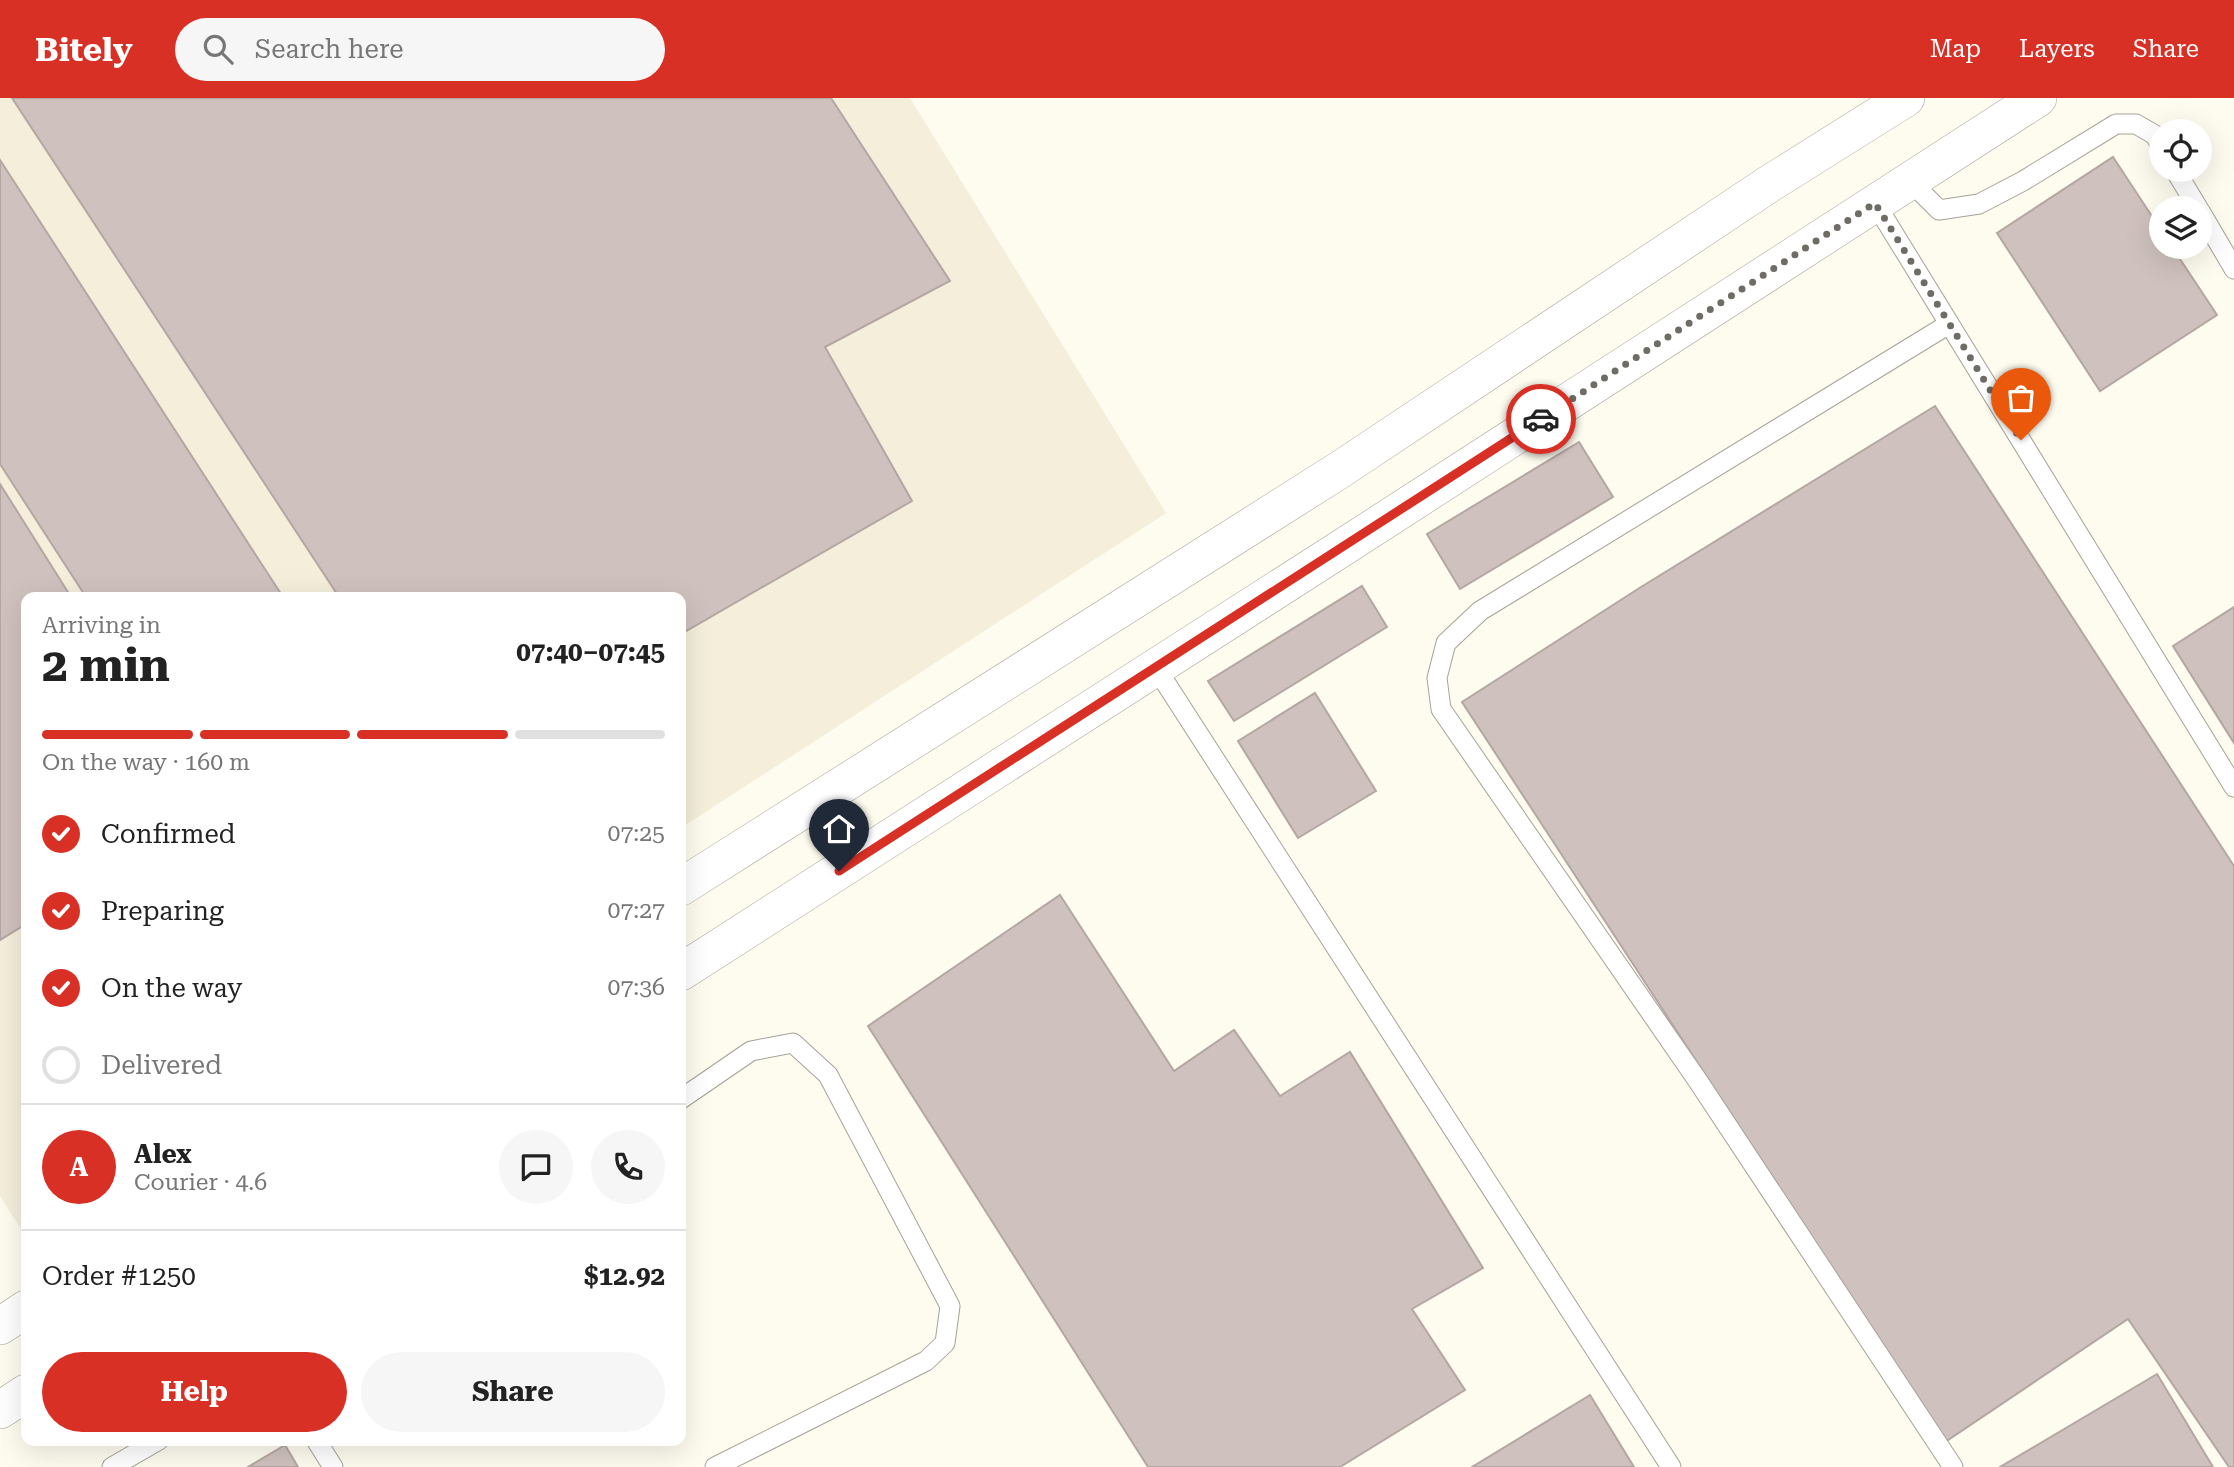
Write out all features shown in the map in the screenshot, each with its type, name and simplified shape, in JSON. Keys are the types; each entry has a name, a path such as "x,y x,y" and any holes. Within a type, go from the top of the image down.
{"street":[{"path":"686,884 1341,468 1769,184 1906,98"},
{"path":"686,969 2038,98"},
{"path":"0,1326 21,1312"},
{"path":"0,1410 21,1396"}],"lane":[{"path":"1910,181 1939,210 1979,204 2023,181 2116,124 2136,124 2149,132"},
{"path":"1875,203 2234,787"},
{"path":"2212,232 2234,269"},
{"path":"1950,324 1480,611 1447,643 1437,678 1441,709 1698,1081 1953,1467"},
{"path":"1156,668 1671,1467"},
{"path":"686,1096 751,1051 793,1043 828,1075 950,1307 945,1343 926,1361 715,1467"},
{"path":"112,1467 149,1446"},
{"path":"320,1446 333,1467"}],"shaded area":[{"path":"0,98 910,98 1166,513 686,825 686,592 21,592 21,1229 0,1196"}],"building":[{"path":"12,98 831,98 950,281 825,347 912,501 686,631 686,592 336,592"},
{"path":"2113,157 2149,212 2149,259 2180,259 2217,315 2100,391 1997,233"},
{"path":"0,160 280,592 83,592 0,464"},
{"path":"1935,406 2234,866 2234,1467 2229,1467 2128,1319 1945,1442 1462,702 1641,587"},
{"path":"1579,442 1613,497 1460,589 1427,534"},
{"path":"0,484 68,592 21,592 21,927 0,940"},
{"path":"1362,586 1387,627 1234,721 1208,681"},
{"path":"2234,607 2234,743 2173,646"},
{"path":"1315,693 1376,791 1298,838 1238,741"},
{"path":"1060,895 1174,1071 1234,1030 1280,1096 1350,1052 1483,1268 1412,1309 1465,1390 1340,1467 1148,1467 868,1026"},
{"path":"2157,1374 2213,1467 2000,1467"},
{"path":"1590,1395 1634,1467 1472,1467"},
{"path":"286,1446 298,1467 248,1467"}],"way so far":[{"path":"1541,419 1875,203 2021,440"}],"route":[{"path":"839,871 1541,419"}]}
